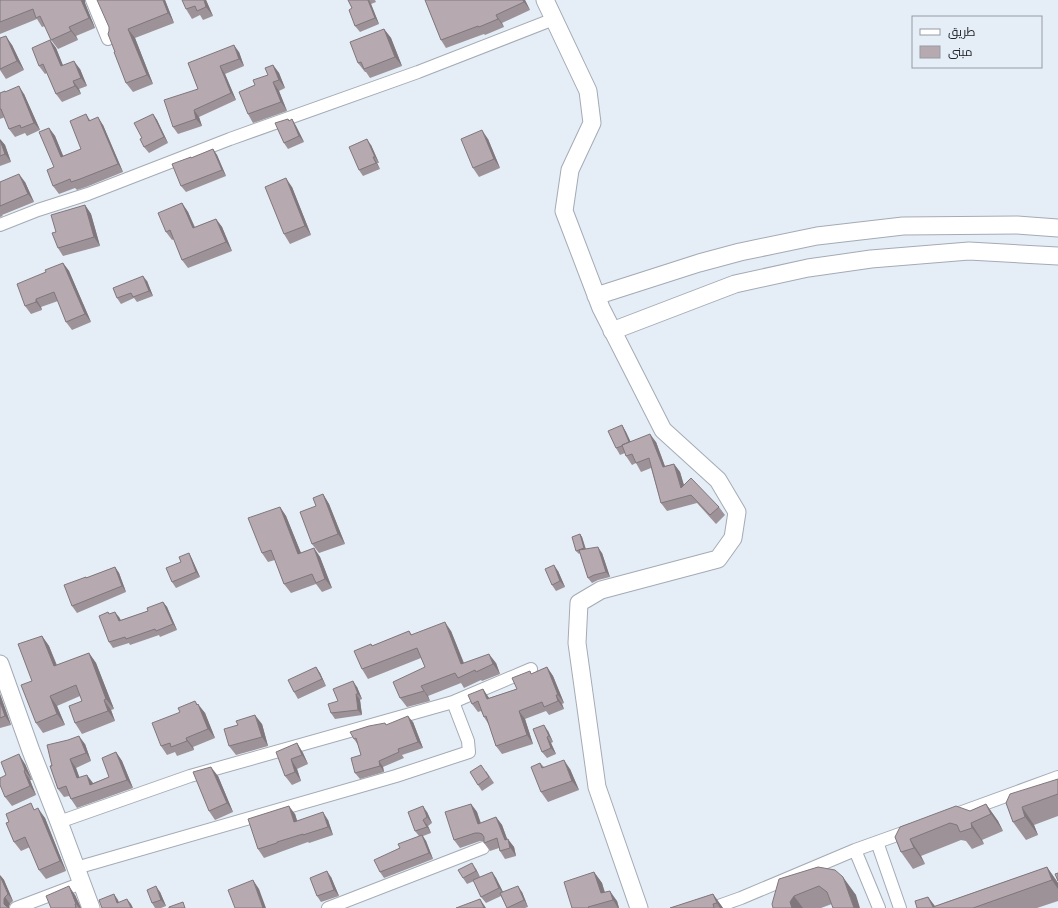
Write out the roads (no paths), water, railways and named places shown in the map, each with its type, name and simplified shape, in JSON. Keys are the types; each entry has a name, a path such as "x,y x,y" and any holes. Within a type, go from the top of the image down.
{"street":[{"path":"92,0 108,38"},
{"path":"545,0 588,90 592,123 570,170 564,212 601,308 663,430 718,480 737,512 733,538 718,559 601,590 579,603 577,643 597,787 639,908"},
{"path":"0,225 38,210 88,194 230,139 411,75 554,19"},
{"path":"596,296 699,263 740,252 817,236 903,226 1017,225 1058,228"},
{"path":"612,331 735,284 808,268 871,259 969,251 1058,256"},
{"path":"0,664 31,751 91,908"},
{"path":"59,822 190,776 453,702 531,669"},
{"path":"16,908 79,875 469,752 468,741 453,702"},
{"path":"942,819 1058,777"},
{"path":"714,908 855,850 920,827"},
{"path":"877,842 900,908"},
{"path":"328,908 483,848"},
{"path":"855,850 878,908"}]}
